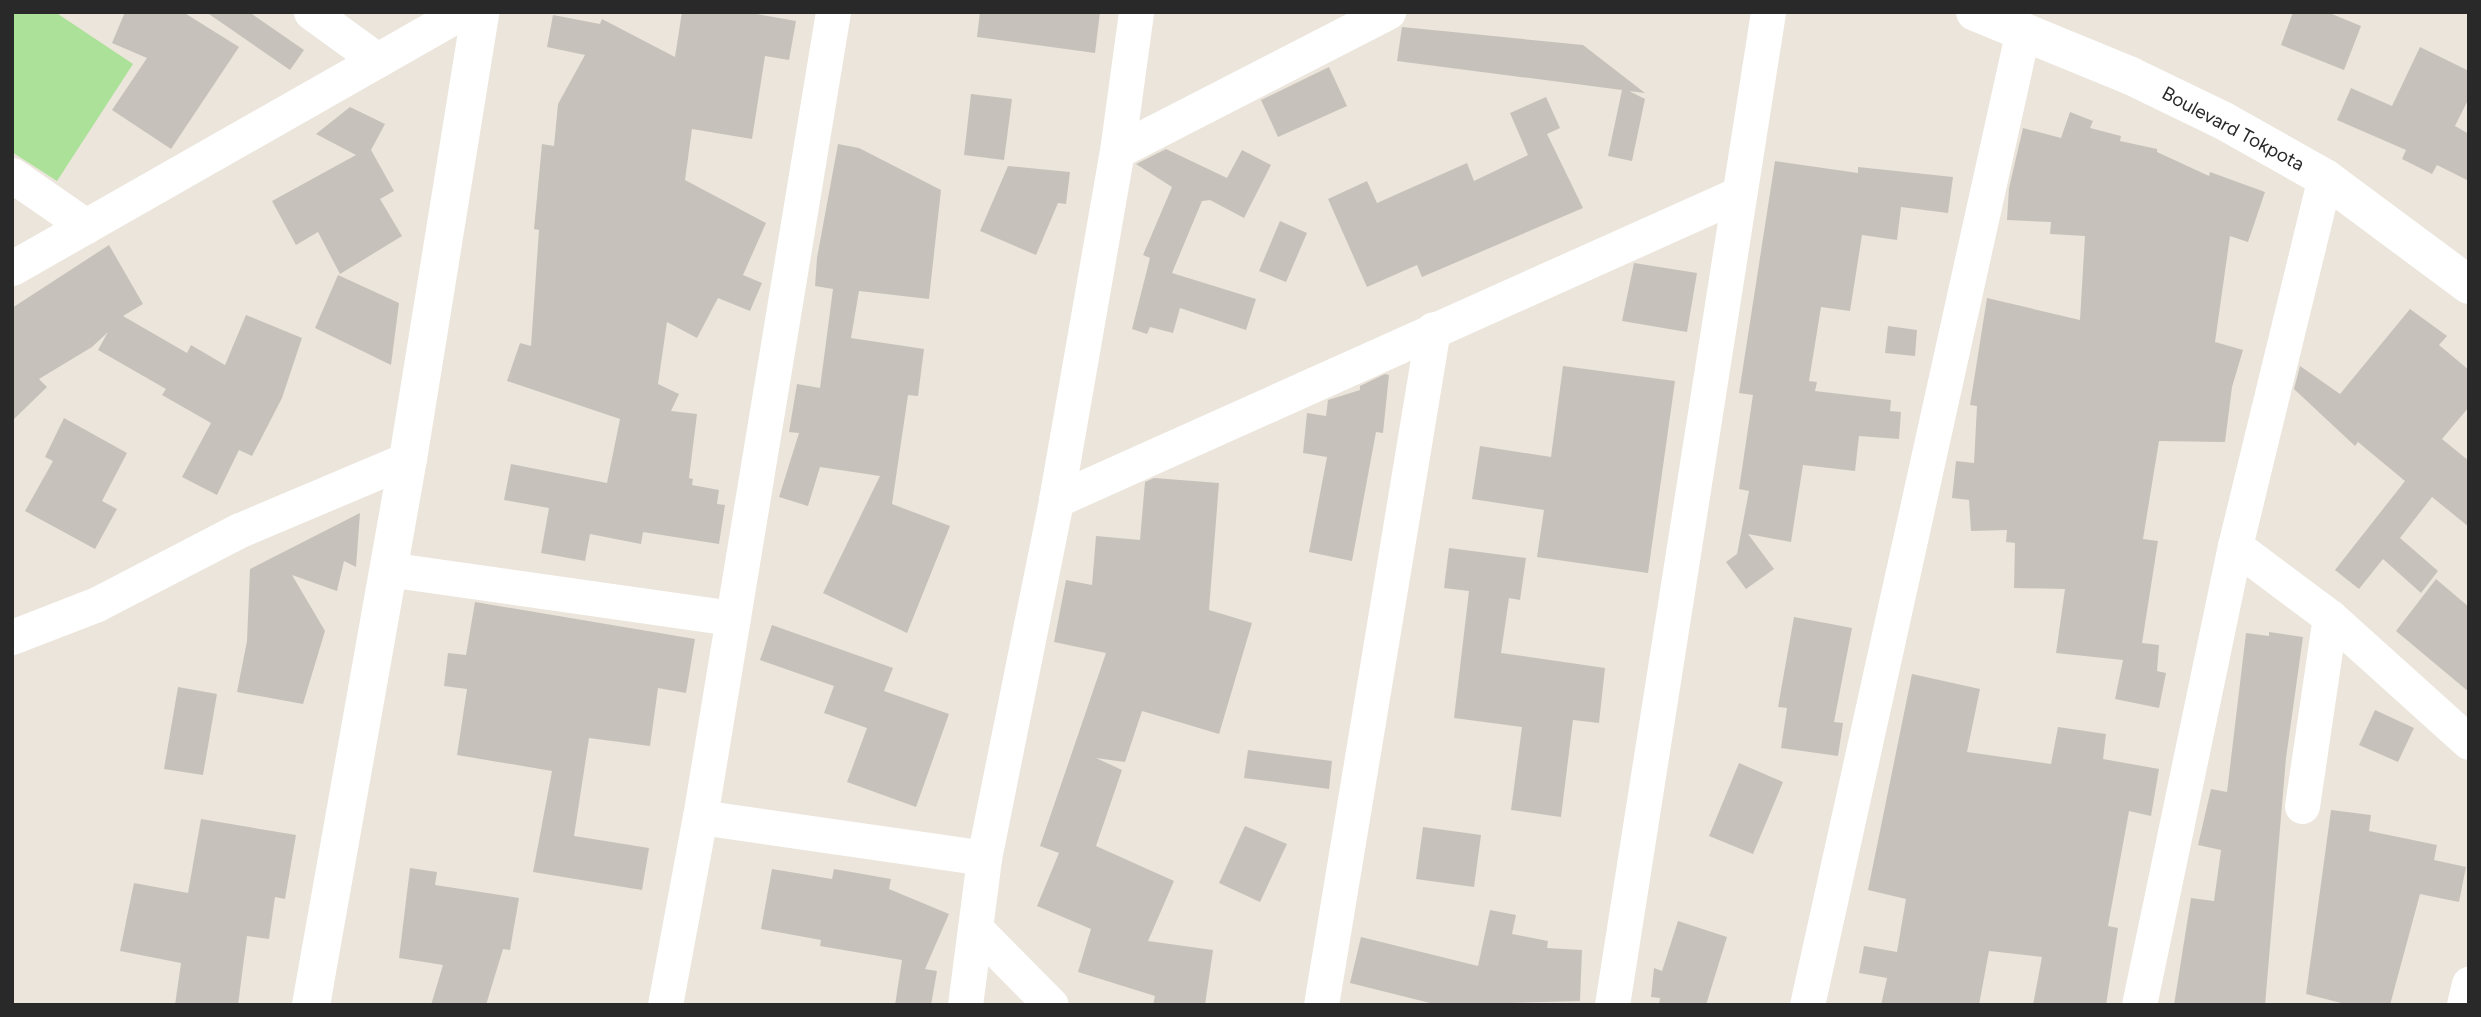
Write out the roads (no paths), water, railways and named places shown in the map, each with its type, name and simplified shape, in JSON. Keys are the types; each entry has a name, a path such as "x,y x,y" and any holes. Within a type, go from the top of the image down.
{"street":[{"path":"311,12 377,60"},
{"path":"12,268 462,12"},
{"path":"312,1005 408,459 480,12"},
{"path":"665,1005 701,817 833,12"},
{"path":"965,1005 984,858 1056,500 1117,151 1136,12"},
{"path":"1117,151 1388,12"},
{"path":"1612,1005 1738,194 1769,12"},
{"name":"Boulevard Tokpota","path":"1975,12 2023,30 2177,98 2325,178 2469,285"},
{"path":"1807,1005 2023,30"},
{"path":"12,175 86,226"},
{"path":"2139,1005 2235,545 2325,178"},
{"path":"1056,500 1738,194"},
{"path":"1321,1005 1433,329"},
{"path":"12,637 97,604 240,530 408,459"},
{"path":"2235,545 2330,617 2469,742"},
{"path":"387,569 733,618"},
{"path":"2302,806 2330,617"},
{"path":"701,817 984,858"},
{"path":"975,928 1051,1005"},
{"path":"2464,1005 2469,984"}]}
